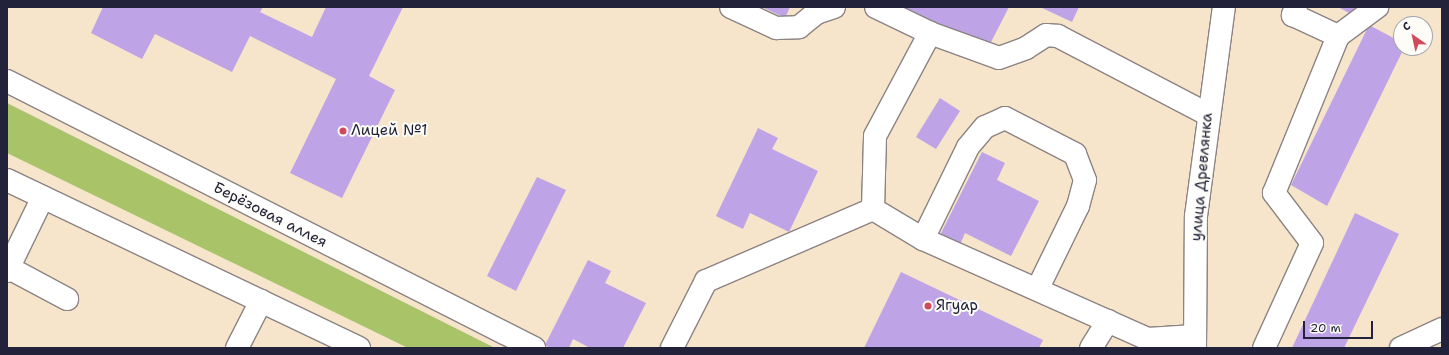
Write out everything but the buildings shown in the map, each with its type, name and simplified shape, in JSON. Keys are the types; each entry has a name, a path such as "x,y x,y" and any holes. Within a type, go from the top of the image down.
{"street":[{"path":"732,7 776,28 799,27 816,13 834,7"},
{"path":"876,7 930,33 999,58 1026,48 1046,35 1058,36 1207,114"},
{"name":"улица Древлянка","path":"1194,342 1196,216 1207,114 1224,7"},
{"path":"1296,7 1293,15 1338,36"},
{"path":"1264,348 1312,243 1274,193 1338,36 1377,7"},
{"path":"873,209 875,136 930,33"},
{"name":"Берёзовая аллея","path":"7,81 534,348"},
{"path":"923,238 968,147 985,127 1005,118 1075,154 1085,180 1078,206 1038,288"},
{"path":"7,180 359,348"},
{"path":"43,197 8,270 67,299"},
{"path":"873,209 923,238 1038,288 1148,339 1194,342"},
{"path":"672,348 706,281 873,209"},
{"path":"237,348 261,301"},
{"path":"1091,348 1108,321"},
{"path":"1406,347 1442,329"}],"green space":[{"path":"7,103 495,348 408,348 7,153"}],"place":[{"name":"Лицей №1","path":"343,131"},
{"name":"Ягуар","path":"928,306"}]}
